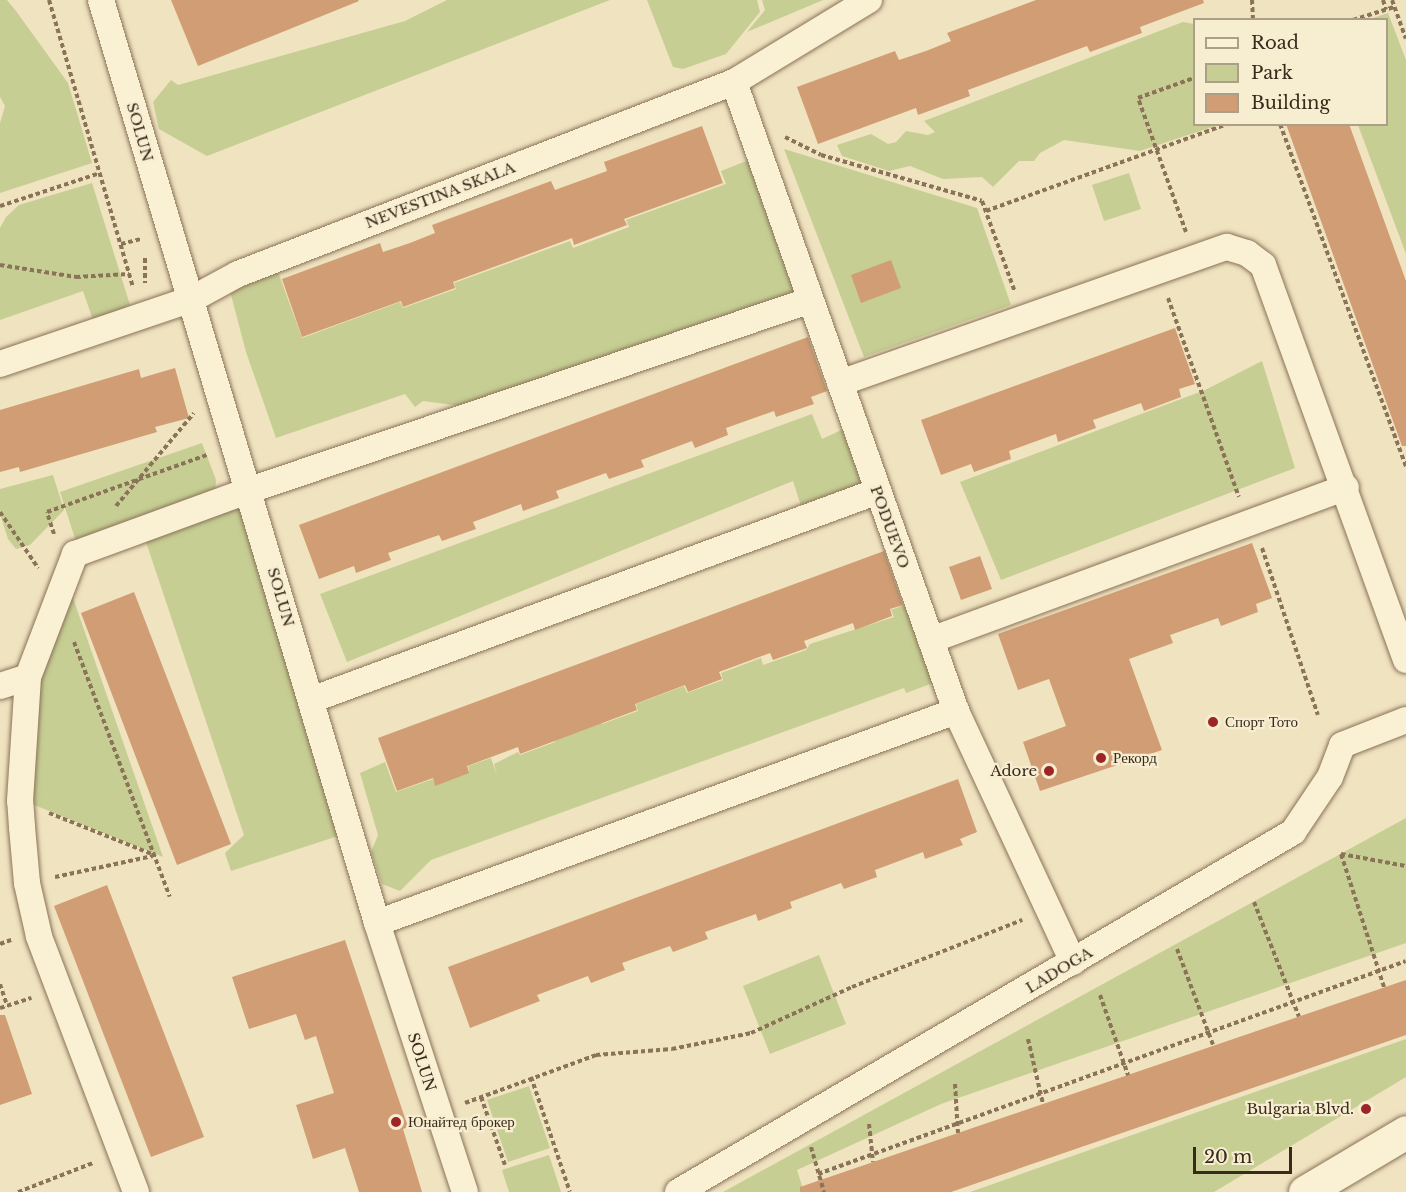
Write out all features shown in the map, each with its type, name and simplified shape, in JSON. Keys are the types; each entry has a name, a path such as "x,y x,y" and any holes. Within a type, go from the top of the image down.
{"main road":[{"path":"1305,1192 1406,1132"}],"street":[{"name":"SOLUN","path":"101,0 250,490 377,923 465,1192"},
{"name":"NEVESTINA SKALA","path":"0,364 192,299 245,271 734,82 868,0"},
{"name":"PODUEVO","path":"734,82 956,711 1073,962"},
{"path":"840,383 1227,246 1247,253 1263,265 1346,487 1406,660"},
{"path":"136,1192 39,936 27,883 20,801 28,677 61,585 75,554 250,490 811,300"},
{"path":"931,639 1346,487"},
{"path":"311,700 878,491"},
{"path":"0,686 28,677"},
{"path":"377,923 956,711"},
{"name":"LADOGA","path":"678,1192 1293,832 1330,777 1342,745 1406,720"}],"path":[{"path":"49,0 136,294"},
{"path":"1252,0 1253,18"},
{"path":"1383,0 1386,10"},
{"path":"1392,0 1406,39"},
{"path":"1360,18 1394,7"},
{"path":"1193,78 1138,98 1196,258"},
{"path":"747,118 821,155 982,201 1024,318"},
{"path":"986,211 1222,126"},
{"path":"1281,126 1406,468"},
{"path":"0,206 100,173"},
{"path":"139,239 147,270 142,289"},
{"path":"0,265 76,277 129,274"},
{"path":"1158,271 1251,522 1318,715"},
{"path":"111,513 217,381"},
{"path":"170,897 61,585 47,512 236,445"},
{"path":"0,512 61,585"},
{"path":"20,801 154,855"},
{"path":"1384,987 1341,854 1406,866"},
{"path":"27,883 154,855"},
{"path":"1254,902 1299,1017"},
{"path":"439,1112 531,1077 596,1056 672,1049 751,1033 852,987 1049,909"},
{"path":"1177,949 1213,1045"},
{"path":"818,1174 1406,961"},
{"path":"0,984 7,1006"},
{"path":"1100,995 1128,1075"},
{"path":"0,1008 22,1001"},
{"path":"1028,1039 1043,1104"},
{"path":"531,1077 570,1192"},
{"path":"955,1084 958,1133"},
{"path":"481,1097 505,1165"},
{"path":"802,1118 824,1192"},
{"path":"869,1124 873,1162"},
{"path":"18,1192 122,1153"}],"green space":[{"path":"0,0 7,0 68,83 92,163 0,193 0,123 5,106 0,97"},
{"path":"447,0 610,0 207,156 159,129 153,102 171,80 178,85 405,21"},
{"path":"647,0 757,0 760,12 726,54 683,69 673,67"},
{"path":"762,0 823,0 747,32 765,10"},
{"path":"1388,13 1406,60 1406,254 1358,126 1388,126 1388,18 1373,18"},
{"path":"1183,22 1193,24 1193,126 1215,126 1140,151 1064,140 1040,153 1034,161 1019,161 993,187 982,177 943,179 910,166 889,171 842,156 837,145 871,134 888,144 896,142 906,131 928,135 935,132 924,121"},
{"path":"784,149 977,208 1011,305 864,357"},
{"path":"759,156 809,299 468,407 423,401 415,407 405,394 276,438 246,352 230,291 277,269 302,338 400,302 403,308 456,289 454,283 570,241 573,248 629,227 626,220 726,184 721,171"},
{"path":"1129,173 1141,209 1104,221 1092,185"},
{"path":"92,183 130,305 94,323 83,291 0,320 0,228 6,217 19,205"},
{"path":"1262,361 1295,468 1001,580 960,482 1205,390"},
{"path":"812,414 822,439 850,426 871,487 803,512 793,481 347,662 320,594"},
{"path":"202,443 216,480 215,494 79,551 60,492"},
{"path":"53,475 64,510 30,545 16,549 8,539 0,514 0,489"},
{"path":"245,504 341,835 231,871 225,853 244,835 145,539"},
{"path":"58,596 73,598 163,857 22,800 28,692"},
{"path":"907,604 944,679 906,693 904,688 431,860 400,891 382,884 371,852 378,835 360,773 385,762 396,792 433,779 435,785 469,772 468,766 491,758 497,776 494,764 518,752 520,755 555,742 553,735 599,718 602,724 638,711 636,704 684,686 687,693 723,680 721,673 761,658 763,665 806,650 810,644 894,617 891,610"},
{"path":"1406,818 1406,943 941,1104 797,1170 804,1192 723,1192"},
{"path":"819,955 846,1024 770,1054 743,986"},
{"path":"1406,1039 1406,1077 1214,1192 970,1192"},
{"path":"529,1086 550,1148 508,1162 487,1100"},
{"path":"549,1155 561,1192 509,1192 502,1170"}],"building":[{"path":"171,0 358,0 359,1 198,66"},
{"path":"1036,0 1203,0 1204,3 1140,27 1142,33 1090,52 1087,46 968,90 970,96 918,115 916,108 818,144 797,87 895,51 899,60 926,51 951,41 947,33"},
{"path":"702,126 723,183 624,219 627,225 574,245 572,238 453,282 455,288 403,307 401,301 302,337 282,279 380,243 383,252 410,243 435,233 432,225 551,181 555,190 607,171 604,162"},
{"path":"1287,126 1350,126 1406,281 1406,446 1402,446"},
{"path":"891,260 901,288 861,303 851,275"},
{"path":"1175,328 1195,384 1179,389 1181,397 1144,411 1141,403 1093,420 1096,428 1058,442 1056,434 1009,451 1011,459 974,472 971,464 941,475 921,420"},
{"path":"808,337 827,391 811,397 814,404 776,417 774,411 726,428 728,435 695,448 692,441 641,460 644,467 609,479 606,473 556,491 559,498 523,511 521,504 473,522 476,529 442,541 439,535 388,553 391,560 356,573 354,566 319,579 299,525"},
{"path":"175,368 189,418 155,427 157,432 20,472 19,467 0,472 0,410 139,369 141,378"},
{"path":"1252,543 1272,598 1256,604 1258,612 1221,626 1218,618 1170,635 1173,643 1129,659 1162,750 1040,791 1023,742 1066,726 1049,679 1018,690 998,634"},
{"path":"884,551 903,605 890,609 892,616 855,630 853,623 804,641 807,648 773,660 770,653 719,672 722,679 688,692 685,685 635,704 637,710 520,754 518,747 467,766 469,773 435,786 433,778 397,791 378,738"},
{"path":"980,556 992,589 961,600 949,567"},
{"path":"134,592 231,844 177,865 81,613"},
{"path":"958,779 977,832 960,839 963,845 925,859 923,852 875,870 877,877 844,889 841,883 790,902 792,908 758,921 756,914 705,932 708,939 673,952 670,946 622,963 625,970 591,983 588,976 537,995 540,1001 470,1028 448,967"},
{"path":"107,885 204,1137 151,1157 54,906"},
{"path":"345,940 408,1127 403,1129 422,1192 359,1192 345,1148 313,1159 296,1105 334,1093 316,1036 305,1040 296,1014 249,1029 232,977"},
{"path":"1406,980 1406,1035 951,1192 800,1192 800,1187"},
{"path":"0,1015 5,1015 32,1094 0,1105"}],"place":[{"name":"Спорт Тото","path":"1213,722"},
{"name":"Рекорд","path":"1101,758"},
{"name":"Adore","path":"1049,771"},
{"name":"Bulgaria Blvd.","path":"1366,1109"},
{"name":"Юнайтед брокер","path":"396,1122"}]}
